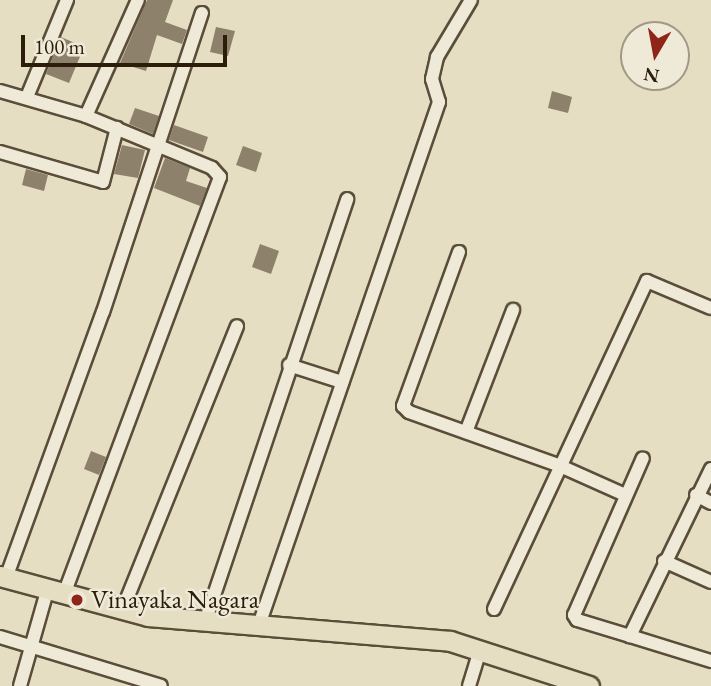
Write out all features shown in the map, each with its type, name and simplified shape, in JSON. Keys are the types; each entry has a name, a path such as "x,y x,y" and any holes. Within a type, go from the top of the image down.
{"main road":[{"path":"3,578 121,611 375,632 480,650 589,686"}],"street":[{"path":"27,97 67,0"},
{"path":"86,116 138,0"},
{"path":"260,622 439,102 432,79 437,57 471,0"},
{"path":"3,578 103,312 202,13"},
{"path":"0,91 27,97 117,128 212,168 220,177 55,594 31,648 20,686"},
{"path":"0,152 103,182 117,128"},
{"path":"206,619 289,365 347,199"},
{"path":"459,252 403,406 409,412 558,465 625,495"},
{"path":"494,609 558,465 647,281 710,305"},
{"path":"466,432 513,310"},
{"path":"121,611 237,326"},
{"path":"289,365 342,382"},
{"path":"643,458 574,615 578,621 711,661"},
{"path":"630,636 696,495 711,469"},
{"path":"696,495 711,503"},
{"path":"664,561 711,582"},
{"path":"0,638 161,686"},
{"path":"468,686 480,650"}],"building":[{"path":"147,0 173,0 165,22 187,30 182,44 157,35 146,71 120,63"},
{"path":"216,27 235,31 228,56 210,52"},
{"path":"61,37 84,47 69,83 46,74"},
{"path":"552,91 572,97 568,113 548,108"},
{"path":"135,108 159,116 153,134 129,124"},
{"path":"174,125 208,137 203,152 169,140"},
{"path":"122,145 145,150 138,178 114,174"},
{"path":"243,146 262,153 256,172 236,165"},
{"path":"165,158 190,168 186,181 207,188 200,206 154,188"},
{"path":"26,169 48,175 44,191 22,185"},
{"path":"260,244 279,251 271,274 252,267"},
{"path":"91,451 106,457 99,475 84,469"}],"place":[{"name":"Vinayaka Nagara","path":"77,600"}]}
